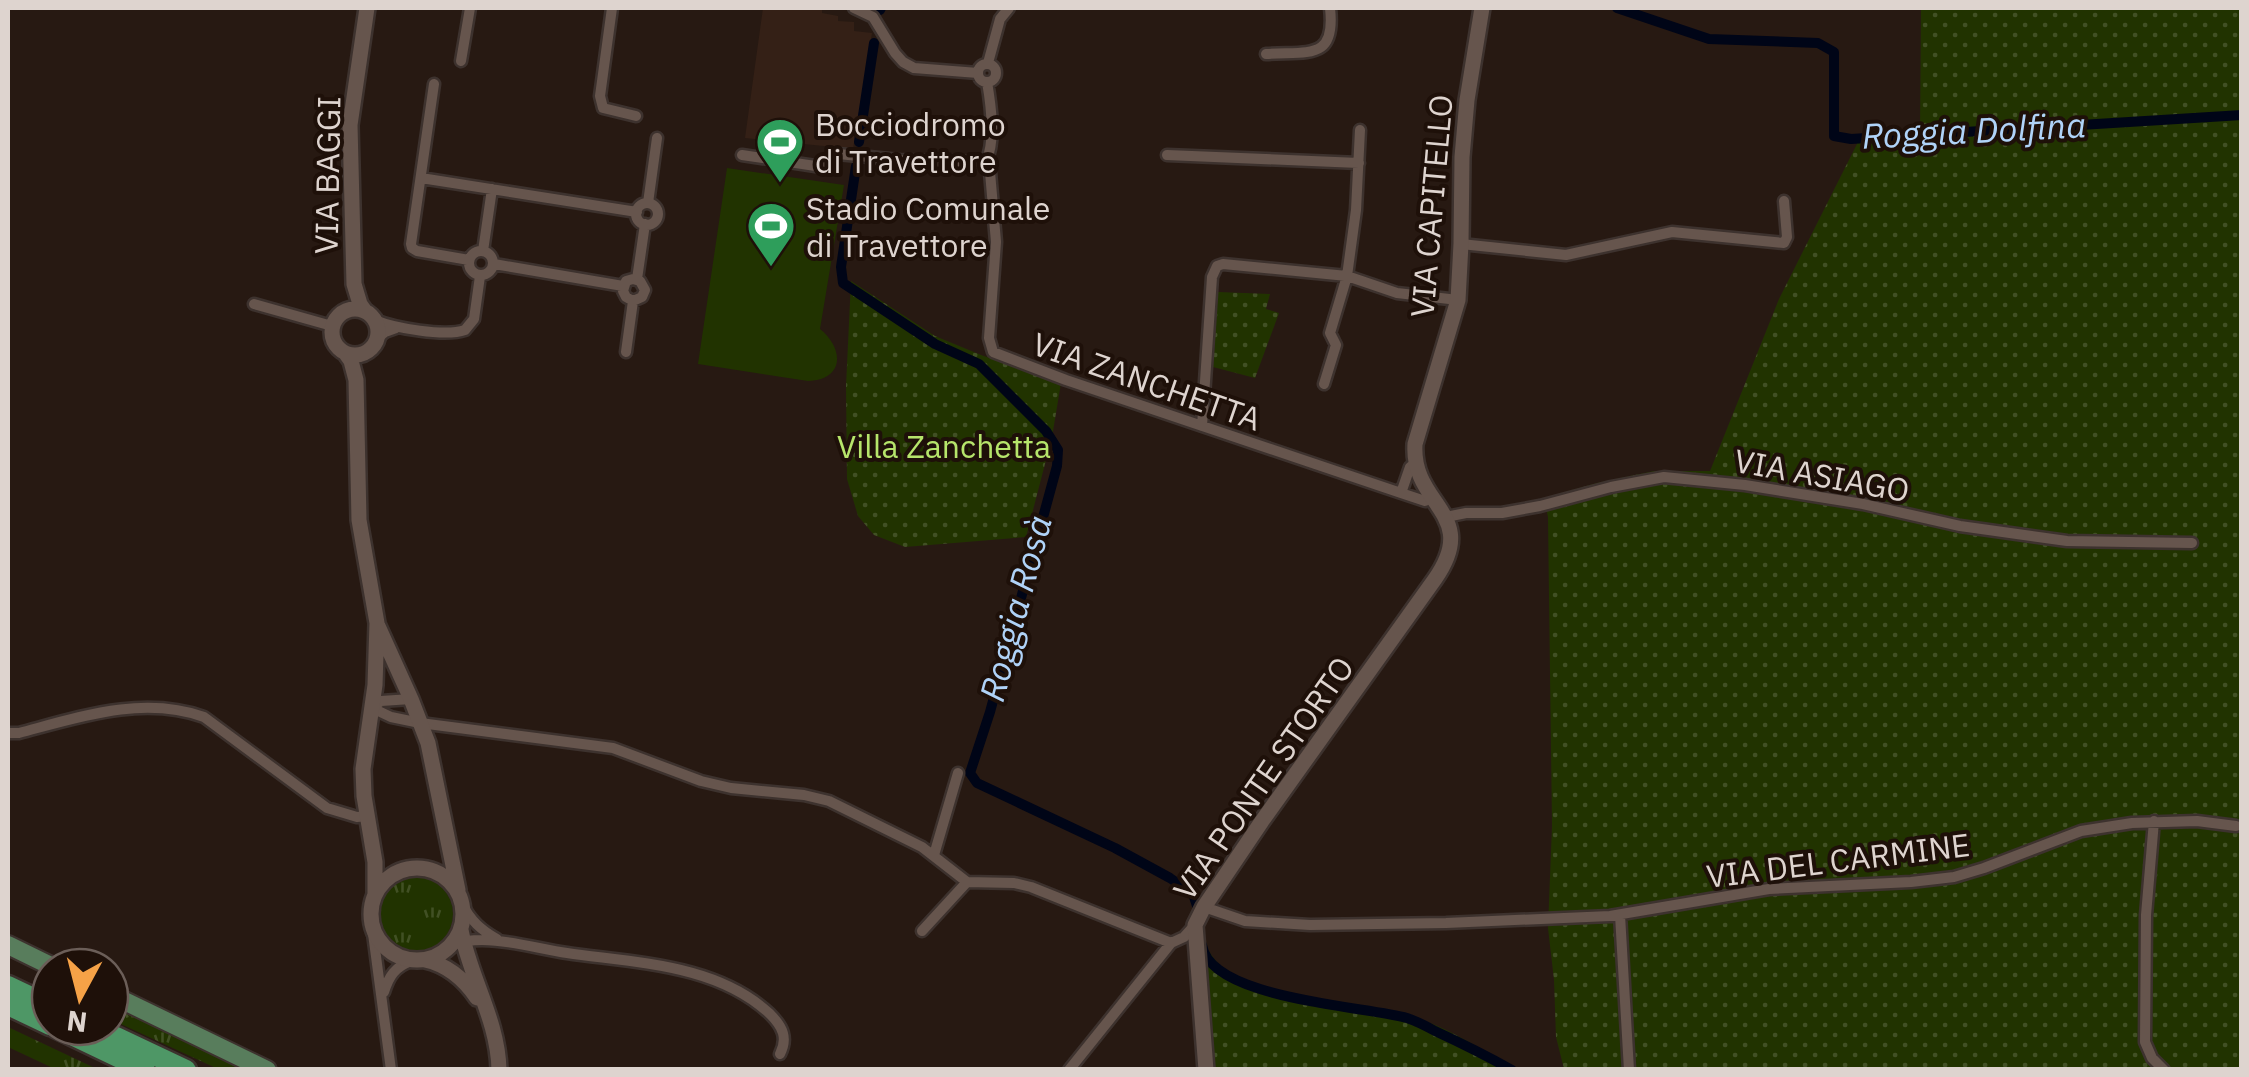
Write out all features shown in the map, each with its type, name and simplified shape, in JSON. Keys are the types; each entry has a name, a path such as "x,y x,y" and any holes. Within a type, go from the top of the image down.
{"highway":[{"path":"130,1043 186,1070"},
{"path":"97,1047 146,1070"}],"main road":[{"name":"VIA BAGGI","path":"332,326 344,312 354,284 350,125 367,8"},
{"name":"VIA CAPITELLO","path":"1415,464 1420,424 1458,300 1466,100 1482,8"},
{"name":"VIA BAGGI","path":"354,284 360,304 378,328 378,338"},
{"path":"344,312 354,309 370,316"},
{"path":"332,326 332,340 346,354 364,354 378,338"},
{"path":"346,354 356,380 359,520 376,622 376,671 362,769 376,892"},
{"path":"356,380 364,354"},
{"path":"1415,464 1446,517"},
{"name":"VIA PONTE STORTO","path":"1195,925 1262,821 1443,568 1452,535 1446,517"},
{"path":"376,622 428,743 460,898 463,921 459,938 491,1018 499,1070"},
{"path":"460,898 441,874 416,868 392,874 376,892 372,926 377,939 398,957 440,964 456,974 491,1018"},
{"path":"1195,925 1206,1070"},
{"path":"418,960 435,957 459,938"},
{"path":"130,1004 267,1070"}],"street":[{"path":"461,61 470,8"},
{"path":"612,8 600,96 603,108 636,116"},
{"path":"854,8 873,17 895,53 914,68 978,73"},
{"path":"988,63 1000,19 1009,8"},
{"path":"1266,54 1321,49 1330,40 1330,8"},
{"path":"988,63 996,72 993,80 987,82 980,80 978,73 980,66 988,63"},
{"name":"VIA ZANCHETTA","path":"987,82 990,152 986,162 996,242 989,338 993,352 1425,501 1432,498"},
{"path":"434,84 412,248 470,260"},
{"path":"1324,384 1336,344 1330,333 1347,276 1356,210 1360,130"},
{"path":"648,203 657,138"},
{"path":"742,155 822,166 831,165 838,154 986,162"},
{"path":"1167,155 1358,163"},
{"path":"420,178 636,212"},
{"path":"483,251 492,189"},
{"path":"1461,244 1566,255 1672,232 1784,243 1784,201"},
{"path":"648,203 657,208 658,215 652,224 644,224 636,212 648,203"},
{"path":"636,279 644,224"},
{"path":"483,251 490,254 494,264 488,274 480,276 471,270 470,260 473,254 483,251"},
{"path":"494,264 623,286"},
{"path":"1202,426 1212,277 1216,266 1347,276 1396,293 1458,300"},
{"path":"370,316 402,326 456,333 465,330 474,320 480,276"},
{"path":"636,279 645,290 642,297 634,300 624,295 623,286 636,279"},
{"path":"626,352 634,300"},
{"path":"254,304 332,326"},
{"path":"378,338 402,326"},
{"name":"VIA CAPITELLO","path":"1401,493 1410,467 1415,464"},
{"name":"VIA ASIAGO","path":"1446,517 1502,513 1664,477 1745,485 1863,504 1960,526 2067,541 2192,542"},
{"path":"411,699 381,701 372,708 420,723 613,748 701,781 829,801 934,855 966,882 1030,887 1172,943"},
{"path":"14,733 104,710 185,710 204,717 327,808 357,817 368,816"},
{"path":"934,855 958,774"},
{"path":"2154,821 2146,915 2144,1042 2164,1070"},
{"name":"VIA DEL CARMINE","path":"1204,907 1245,921 1310,925 1446,924 1620,914 1769,889 1954,877 2081,831 2154,821 2236,826"},
{"path":"922,931 966,882"},
{"path":"460,898 481,930 502,943"},
{"path":"1620,914 1628,1070"},
{"name":"VIA PONTE STORTO","path":"1069,1070 1172,943 1195,925"},
{"path":"372,926 391,1070"},
{"path":"459,938 650,964 722,983 746,994 781,1024 786,1042 780,1054"},
{"path":"470,963 472,954 484,941"},
{"path":"382,998 389,977 399,966 418,960"}],"shaded area":[{"path":"763,8 819,8 822,13 838,16 838,21 854,22 854,31 872,33 853,149 745,138"}],"green space":[{"path":"1921,8 2241,8 2241,1069 1564,1069 1556,1037 1548,928 1552,826 1548,517 1544,498 1654,471 1710,471 1779,299 1861,136 1920,134"},
{"name":"Stadio Comunale di Travettore","path":"727,168 844,185 820,329 837,354 829,375 808,381 698,364"},
{"name":"Villa Zanchetta","path":"851,281 935,336 1061,383 1052,437 1026,537 905,547 874,535 858,516 847,479"},
{"path":"1218,292 1270,294 1266,309 1279,313 1255,378 1213,367"},
{"path":"416,877 442,888 453,914 442,940 416,951 390,940 379,914 390,888"},
{"path":"1209,951 1224,968 1246,981 1304,997 1419,1019 1516,1069 1212,1069 1199,958"},
{"path":"130,1011 252,1069 218,1069 130,1028"},
{"path":"8,1027 30,1037 30,1047 50,1047 97,1069 55,1069 8,1047"}],"waterway":[{"name":"Roggia Dolfina","path":"1617,8 1709,39 1818,43 1834,52 1834,136 1851,139 2242,115"},
{"name":"Roggia Rosà","path":"859,142 874,43"},
{"name":"Roggia Rosà","path":"856,166 841,267 843,283 935,344 979,364 1046,431 1058,450 1057,466 990,712 970,773 977,783 1170,878 1193,894 1197,906"},
{"name":"Roggia Rosà","path":"1202,945 1211,963 1231,978 1291,997 1407,1018 1512,1070"}],"place":[{"name":"Bocciodromo di Travettore","path":"780,184"},
{"name":"Stadio Comunale di Travettore","path":"771,268"}]}
